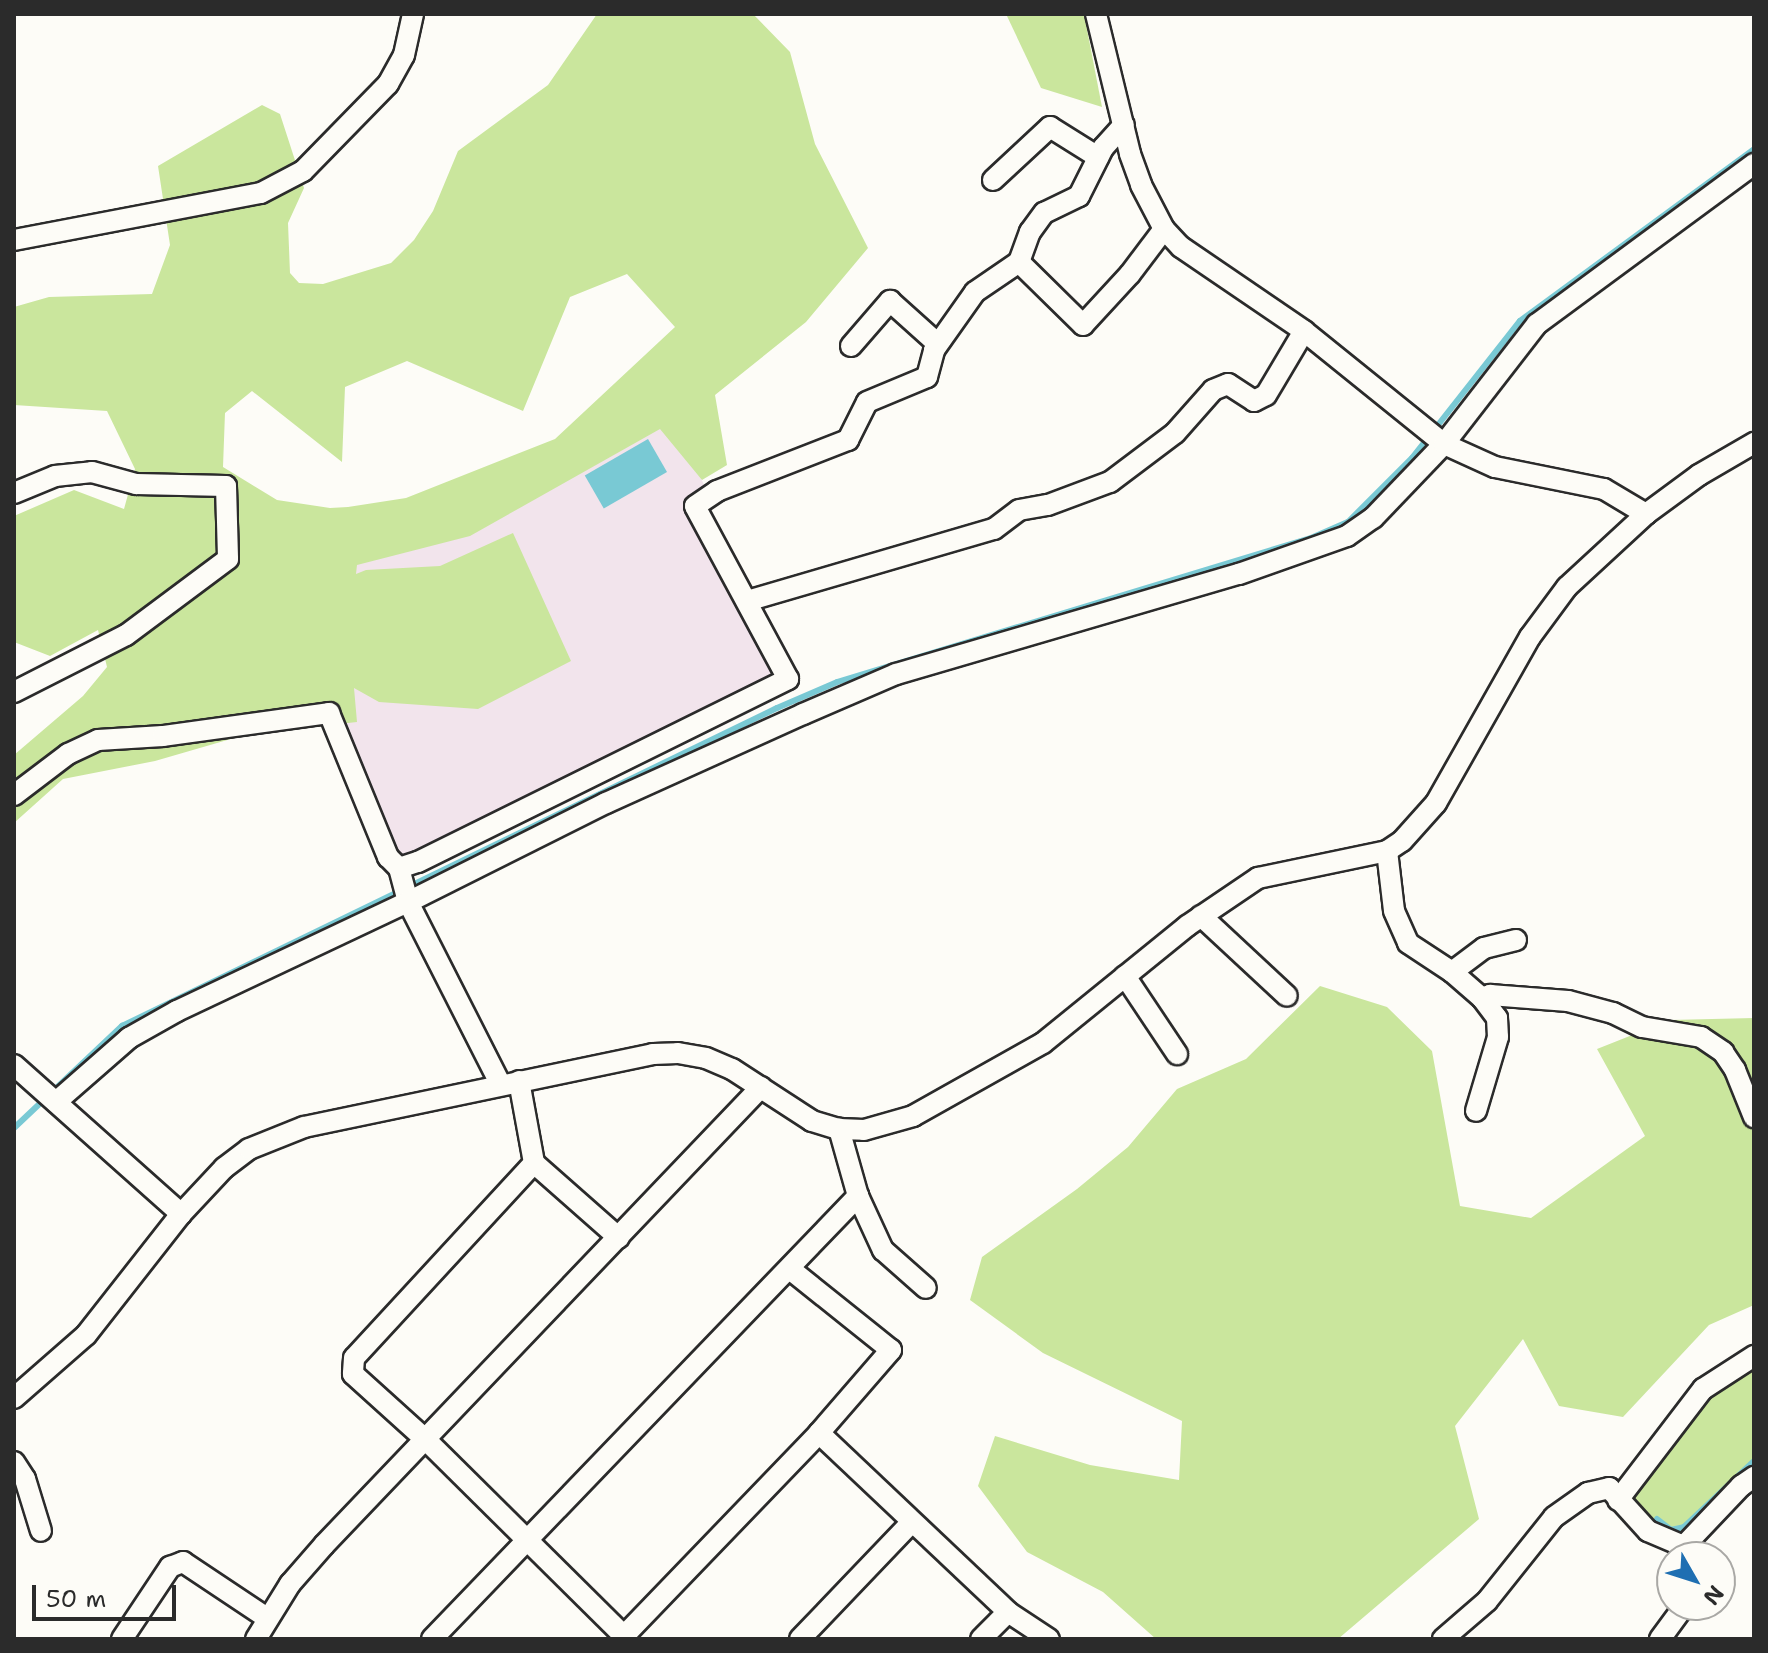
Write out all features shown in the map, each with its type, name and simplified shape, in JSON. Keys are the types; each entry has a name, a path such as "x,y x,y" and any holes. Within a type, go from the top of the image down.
{"street":[{"path":"14,240 261,193 303,171 388,84 404,55 413,14"},
{"path":"1096,14 1141,185 1164,229 1197,259 1304,331 1444,444 1495,467 1604,489 1646,514"},
{"path":"399,868 418,862 788,679 695,506 717,491 848,440 867,402 927,377 938,344 975,292 1019,262 1030,232 1044,213 1079,196 1098,157 1124,125"},
{"path":"993,180 1050,127 1098,157"},
{"path":"56,1102 129,1038 177,1011 408,902 606,803 896,674 1239,574 1347,536 1373,518 1444,444 1537,324 1754,164"},
{"path":"1019,262 1083,325 1130,274 1164,229"},
{"path":"851,346 890,301 938,344"},
{"path":"747,601 994,529 1019,510 1048,505 1110,482 1175,433 1213,390 1228,384 1254,401 1266,395 1304,331"},
{"path":"14,1398 86,1335 181,1214 224,1168 274,1138 304,1127 653,1054 678,1053 706,1058 761,1087 812,1121 839,1129 864,1130 913,1116 1043,1043 1201,916 1273,872 1387,851 1422,822 1436,803 1530,637 1567,587 1646,514 1699,475 1754,443"},
{"path":"14,493 55,476 92,472 136,484 226,486 228,559 126,635 14,692"},
{"path":"14,795 68,754 98,740 258,725 329,713 388,857 399,868 408,902 510,1083 534,1163 619,1238"},
{"path":"1387,851 1394,911 1408,943 1452,972 1482,998 1497,1018 1498,1037 1476,1111"},
{"path":"1201,916 1287,996"},
{"path":"1452,972 1484,948 1516,940"},
{"path":"1125,976 1177,1054"},
{"path":"1482,998 1490,995 1568,1001 1613,1013 1642,1027 1701,1037 1723,1052 1735,1070 1754,1117"},
{"path":"14,1065 181,1214"},
{"path":"256,1639 290,1584 324,1545 761,1087"},
{"path":"839,1129 858,1196 883,1250 926,1288"},
{"path":"534,1163 354,1358 353,1374 425,1439 624,1638 819,1433 891,1350 790,1269"},
{"path":"432,1639 858,1196"},
{"path":"1618,1500 1703,1389 1754,1356"},
{"path":"819,1433 1008,1612 1049,1639"},
{"path":"14,1462 25,1479 41,1531"},
{"path":"1696,1541 1741,1486 1754,1477"},
{"path":"1443,1639 1487,1601 1554,1517 1588,1493 1609,1488 1648,1531 1667,1541"},
{"path":"800,1639 912,1522"},
{"path":"122,1639 170,1567 183,1562 267,1618"},
{"path":"981,1639 1008,1612"},
{"path":"1660,1639 1673,1621"}],"shaded area":[{"path":"665,403 707,491 689,501 780,673 402,862 391,855 278,565"}],"green space":[{"path":"597,14 753,14 790,52 815,144 868,248 806,322 715,395 727,465 702,480 660,429 470,536 357,565 356,574 366,570 440,566 513,533 571,661 478,709 379,702 354,688 357,722 248,734 155,761 63,779 14,823 14,755 83,696 107,667 98,630 50,656 14,642 14,516 74,490 124,509 135,469 107,411 14,405 14,307 49,297 152,294 170,245 158,166 262,105 280,114 304,188 288,223 290,273 299,283 323,284 391,263 414,240 433,211 458,151 548,85","holes":["627,274 675,327 555,439 406,498 330,508 277,500 223,467 225,413 252,391 342,462 345,387 407,361 523,411 570,297"]},
{"path":"1006,14 1084,14 1102,107 1041,88"},
{"path":"1320,986 1387,1007 1432,1051 1460,1206 1531,1218 1645,1136 1597,1049 1670,1020 1754,1018 1754,1305 1709,1325 1623,1417 1559,1406 1523,1339 1455,1426 1479,1519 1338,1639 1156,1639 1103,1592 1027,1552 978,1486 995,1436 1090,1465 1179,1480 1182,1421 1043,1353 970,1300 982,1257 1077,1189 1128,1147 1177,1089 1246,1059"},
{"path":"1754,1362 1754,1468 1680,1537 1662,1531 1627,1497 1706,1393"}],"water":[{"path":"648,439 667,472 604,508 585,475"}],"waterway":[{"path":"14,1128 122,1026 777,708 837,682 1311,538 1348,522 1412,458 1520,321 1754,149"},
{"path":"1657,1519 1671,1530 1684,1527 1754,1461"}]}
